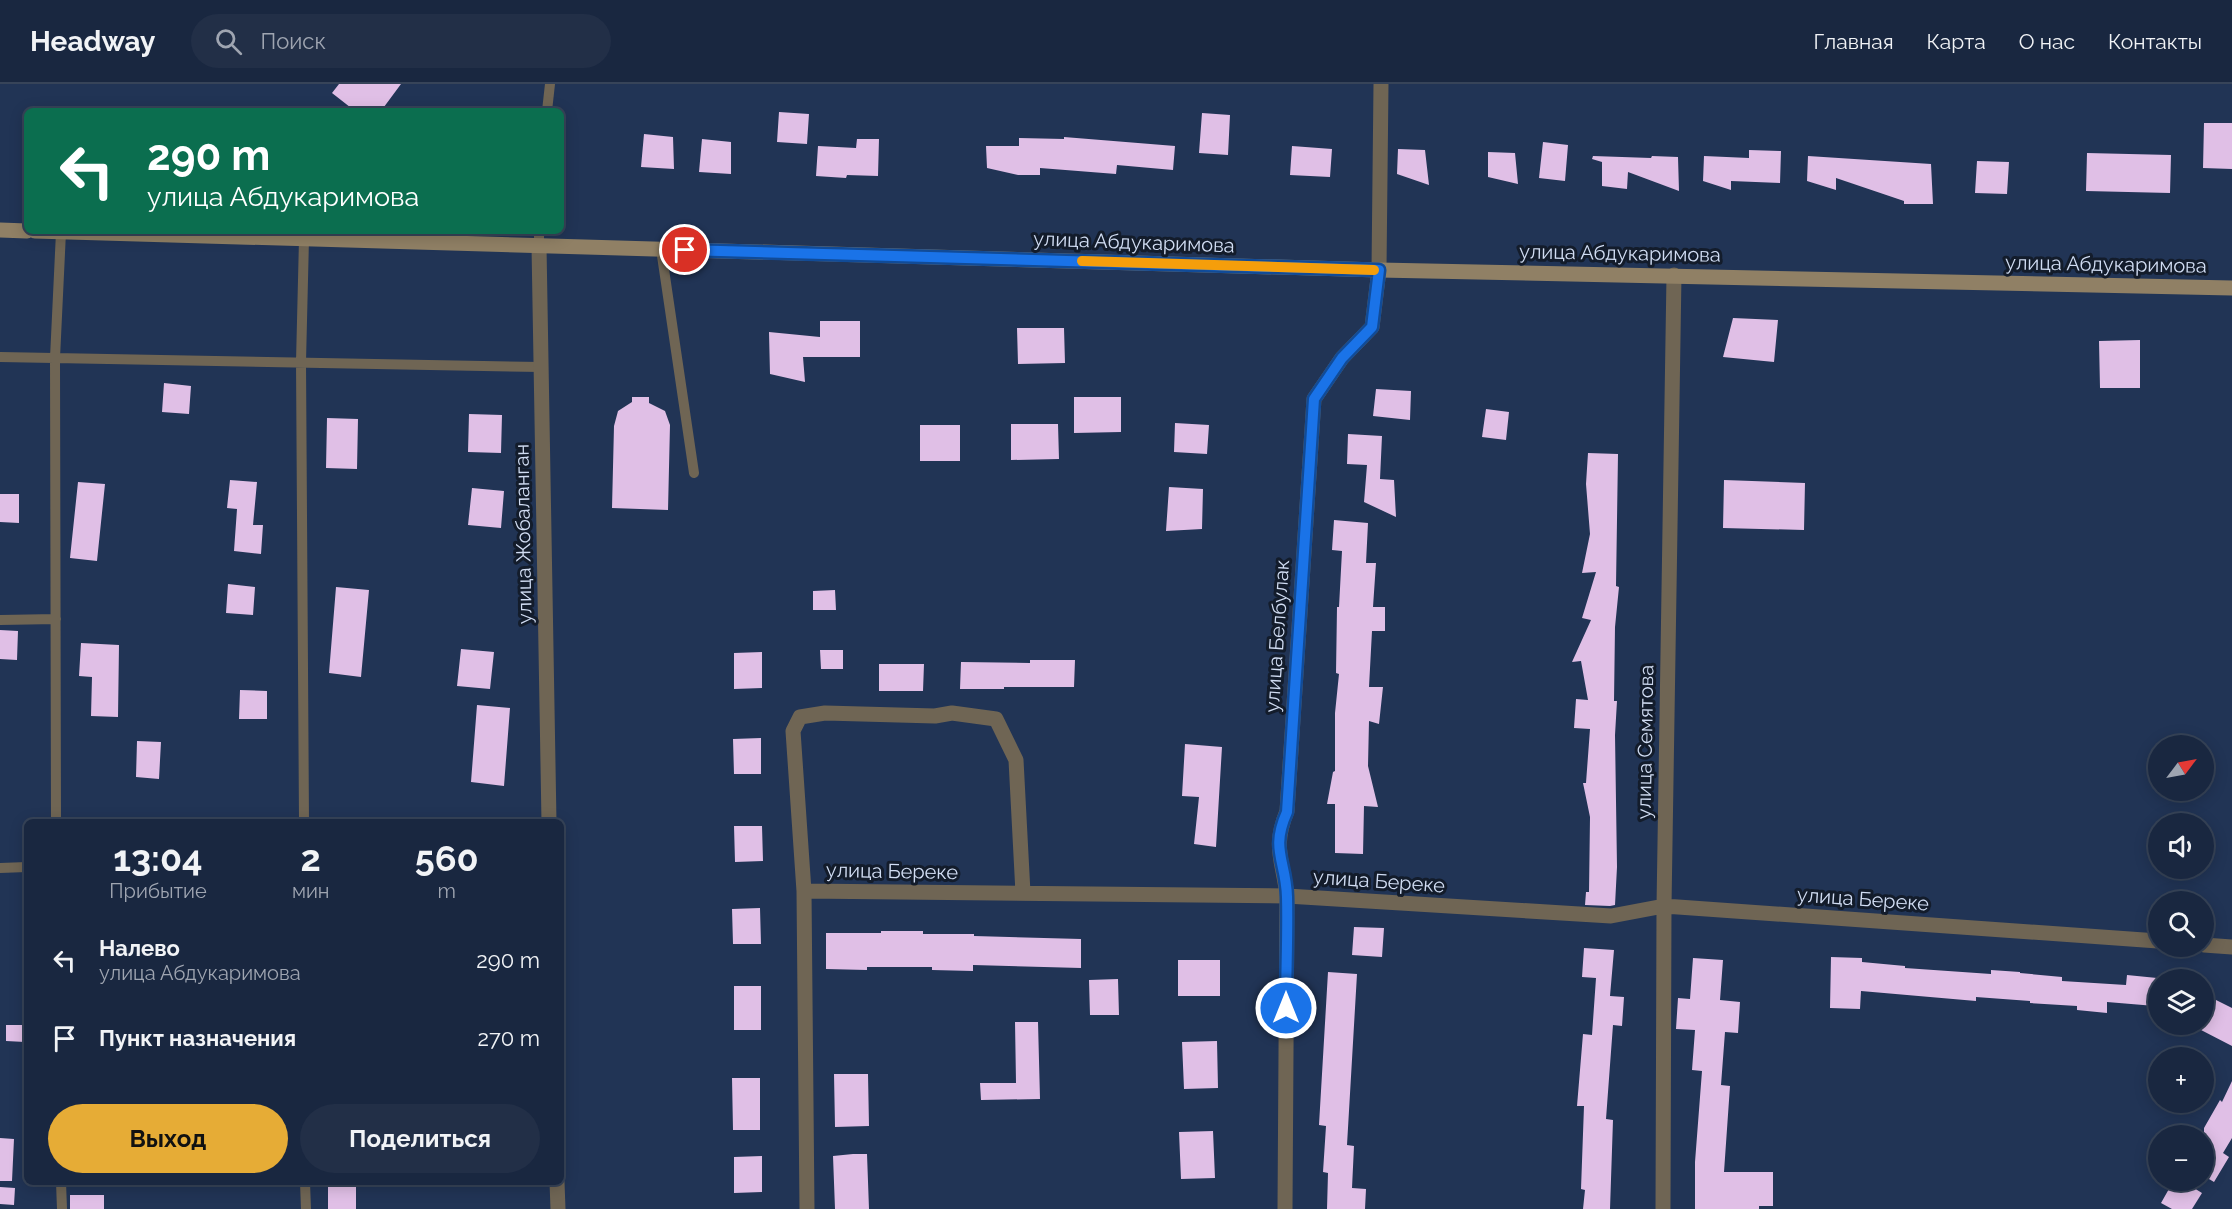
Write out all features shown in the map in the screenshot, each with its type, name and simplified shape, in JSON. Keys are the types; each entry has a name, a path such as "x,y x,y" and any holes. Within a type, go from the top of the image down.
{"main road":[{"path":"0,230 24,231"},
{"name":"улица Абдукаримова","path":"130,234 304,239 539,238 661,249 1379,270 2232,288"}],"street":[{"name":"улица Белбулак","path":"1285,1209 1287,896 1284,871 1278,852 1278,836 1287,812 1314,399 1342,358 1372,327 1379,270 1381,84"},
{"name":"улица Жобаланган","path":"539,238 549,819"},
{"name":"улица Семятова","path":"1663,1209 1664,906 1674,275"},
{"path":"804,891 793,731 800,717 825,713 935,716 952,713 996,719 1016,760 1023,893"},
{"name":"улица Береке","path":"807,1209 804,891 1287,896 1611,916 1664,906 2148,940"},
{"path":"2214,946 2232,947"},
{"path":"557,1185 558,1209"}],"lane":[{"path":"547,108 550,84"},
{"path":"56,819 55,358 61,234"},
{"path":"304,239 302,362 304,819"},
{"path":"661,249 694,473"},
{"path":"0,357 541,367"},
{"path":"0,620 56,619"},
{"path":"0,868 24,867"},
{"path":"61,1185 62,1209"},
{"path":"305,1185 306,1209"}],"building":[{"path":"339,84 401,84 383,108 351,108 332,93"},
{"path":"779,112 809,114 807,144 777,142"},
{"path":"1202,113 1230,115 1228,155 1199,153"},
{"path":"2204,123 2232,123 2232,169 2203,168"},
{"path":"644,134 673,137 674,169 641,167"},
{"path":"1064,137 1175,146 1173,170 1117,165 1116,174 1040,168 1040,175 1018,175 987,168 986,146 1019,146 1019,138 1064,139"},
{"path":"702,139 731,142 731,174 699,172"},
{"path":"857,139 879,139 878,176 847,175 846,178 816,176 818,146 856,148"},
{"path":"1543,142 1568,145 1565,181 1539,178"},
{"path":"1292,146 1332,149 1330,177 1290,175"},
{"path":"1398,149 1425,150 1429,185 1397,174"},
{"path":"1749,150 1781,151 1780,183 1731,181 1731,190 1703,181 1704,156 1749,158"},
{"path":"1488,152 1515,153 1518,184 1488,177"},
{"path":"2087,153 2171,155 2170,193 2086,191"},
{"path":"1593,156 1678,157 1679,191 1628,172 1627,189 1602,186 1602,162 1592,159"},
{"path":"1808,156 1931,164 1933,204 1904,204 1904,201 1836,178 1836,190 1807,181"},
{"path":"1977,161 2009,162 2007,194 1975,193"},
{"path":"1733,318 1778,320 1774,362 1723,357"},
{"path":"820,321 860,321 860,357 803,357 805,382 770,374 769,332 820,337"},
{"path":"1017,328 1064,328 1065,363 1018,364"},
{"path":"2140,340 2140,388 2100,388 2099,341"},
{"path":"164,383 191,386 189,414 162,412"},
{"path":"1376,389 1411,391 1410,420 1373,416"},
{"path":"632,397 649,397 649,403 665,411 670,425 668,510 612,508 614,426 618,411 632,402"},
{"path":"1074,397 1121,397 1121,432 1074,433"},
{"path":"1486,409 1509,412 1506,440 1482,437"},
{"path":"469,414 502,415 501,453 468,452"},
{"path":"327,418 358,419 357,469 326,468"},
{"path":"1175,423 1209,425 1207,454 1174,452"},
{"path":"1011,424 1058,424 1059,459 1011,460"},
{"path":"920,425 960,425 960,461 920,461"},
{"path":"1348,434 1382,436 1380,479 1394,480 1396,517 1364,502 1367,465 1347,464"},
{"path":"1588,453 1618,454 1616,586 1619,587 1615,627 1614,701 1617,701 1615,735 1617,867 1615,905 1610,906 1585,905 1586,892 1589,892 1590,817 1583,783 1586,783 1590,729 1574,728 1576,699 1588,700 1581,661 1572,662 1591,620 1582,618 1596,572 1582,573 1590,534 1586,484"},
{"path":"230,480 257,482 253,525 263,525 261,554 234,551 237,509 227,508"},
{"path":"1724,480 1805,483 1804,530 1723,528"},
{"path":"78,482 105,484 97,561 70,558"},
{"path":"1169,487 1203,489 1202,529 1166,531"},
{"path":"472,488 504,491 501,528 468,525"},
{"path":"0,494 19,494 19,523 0,522"},
{"path":"1334,520 1368,523 1366,563 1376,563 1373,607 1385,607 1385,631 1372,631 1369,687 1383,687 1379,724 1369,721 1368,766 1378,807 1364,806 1363,854 1335,853 1335,804 1327,804 1335,771 1335,713 1339,674 1336,673 1337,607 1339,607 1342,551 1332,550"},
{"path":"228,584 255,587 253,615 226,613"},
{"path":"336,587 369,590 361,677 329,673"},
{"path":"835,590 836,610 813,610 813,591"},
{"path":"0,630 18,631 17,660 0,659"},
{"path":"81,643 119,645 118,717 91,716 92,677 79,676"},
{"path":"461,649 494,652 490,689 457,686"},
{"path":"820,650 843,650 843,669 821,669"},
{"path":"762,652 762,688 734,689 734,653"},
{"path":"1030,660 1075,660 1074,687 960,689 961,662 1030,663"},
{"path":"879,664 924,664 923,691 879,691"},
{"path":"240,690 267,691 267,719 239,719"},
{"path":"477,705 510,708 504,786 471,782"},
{"path":"761,738 761,774 734,774 733,739"},
{"path":"137,741 161,742 159,779 136,777"},
{"path":"1185,744 1222,747 1216,847 1194,844 1199,797 1182,796"},
{"path":"734,826 762,826 763,861 735,862"},
{"path":"760,908 761,944 733,944 732,909"},
{"path":"1354,927 1384,928 1382,957 1352,955"},
{"path":"881,931 1081,939 1081,968 973,965 973,971 932,970 932,967 826,969 826,933 881,933"},
{"path":"1584,948 1614,950 1610,996 1624,997 1622,1026 1613,1025 1606,1119 1613,1120 1610,1209 1583,1209 1585,1190 1581,1189 1584,1106 1577,1106 1583,1034 1592,1035 1596,978 1582,977"},
{"path":"1831,957 1862,958 1862,962 1905,966 1905,968 1991,974 1991,970 2020,972 2062,977 2062,981 2126,985 2127,975 2148,977 2148,1005 2107,1002 2107,1013 2077,1010 2077,1006 2030,1003 2030,1001 1976,997 1976,1001 1861,991 1860,1009 1830,1008"},
{"path":"1693,958 1723,960 1720,1000 1740,1002 1738,1033 1725,1032 1721,1085 1730,1086 1724,1172 1773,1172 1773,1206 1759,1206 1759,1209 1695,1209 1695,1162 1702,1071 1692,1070 1695,1030 1676,1029 1678,998 1690,999"},
{"path":"1178,960 1220,960 1220,996 1178,996"},
{"path":"1328,972 1357,974 1347,1145 1354,1146 1352,1188 1366,1189 1365,1209 1327,1209 1328,1173 1323,1172 1326,1126 1319,1125"},
{"path":"1118,979 1119,1015 1090,1015 1089,980"},
{"path":"734,986 761,986 761,1030 734,1030"},
{"path":"2216,1000 2232,1008 2232,1046 2211,1035 2214,1035"},
{"path":"1015,1022 1038,1022 1040,1099 981,1100 980,1083 1016,1083"},
{"path":"6,1025 24,1025 24,1042 6,1041"},
{"path":"1217,1041 1218,1088 1184,1089 1182,1042"},
{"path":"834,1074 868,1074 869,1126 835,1127"},
{"path":"732,1078 760,1078 760,1130 733,1130"},
{"path":"2232,1081 2232,1138 2223,1153 2229,1157 2214,1182 2214,1125 2206,1125 2220,1100 2222,1102"},
{"path":"1213,1131 1215,1178 1181,1179 1179,1132"},
{"path":"0,1138 14,1139 12,1181 0,1181"},
{"path":"867,1154 869,1209 835,1209 833,1156"},
{"path":"762,1156 762,1192 734,1193 734,1157"},
{"path":"328,1185 356,1185 356,1209 328,1209"},
{"path":"0,1187 15,1188 14,1205 0,1204"},
{"path":"2168,1191 2199,1191 2202,1193 2192,1209 2172,1209 2161,1203"},
{"path":"70,1195 104,1195 104,1209 70,1209"}],"slow traffic":[{"path":"1082,261 1374,270"}],"route":[{"path":"685,250 1379,270 1372,327 1342,358 1314,399 1287,812 1278,836 1278,852 1284,871 1287,896 1286,1008"}]}
